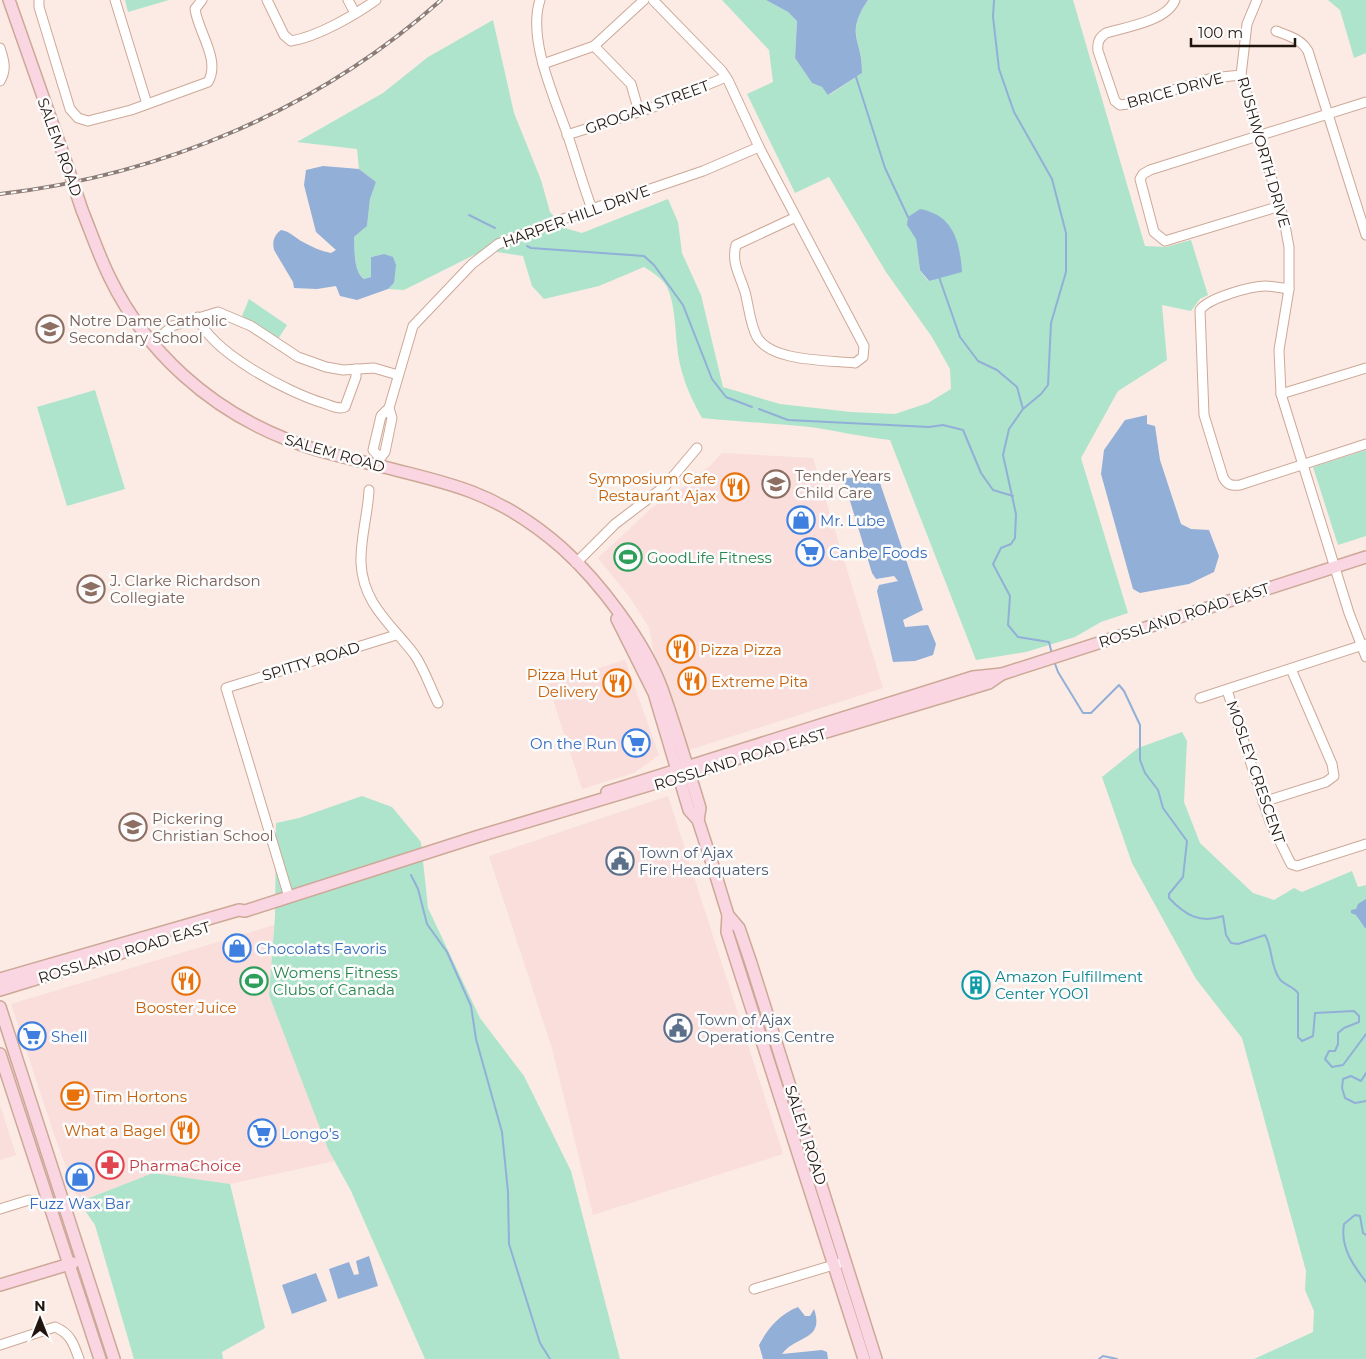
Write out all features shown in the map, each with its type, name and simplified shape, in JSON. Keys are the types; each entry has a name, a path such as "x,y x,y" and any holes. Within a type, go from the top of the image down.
{"main road":[{"name":"SALEM ROAD","path":"9,0 82,210 111,280 152,344 184,379 252,424 311,448 378,461 474,493 524,519 561,548 576,563 610,602 634,634 662,687 683,772 689,810 698,820 728,915 728,932 864,1359"},
{"name":"ROSSLAND ROAD EAST","path":"0,979 239,910 245,911 683,772 973,677 1002,674 1366,557"},
{"name":"ROSSLAND ROAD EAST","path":"0,990 240,917 245,911"},
{"name":"SALEM ROAD","path":"728,915 739,928 748,954 876,1359"},
{"path":"0,1007 114,1359"},
{"path":"0,1054 67,1264 100,1359"},
{"path":"28,1144 42,1139"},
{"path":"0,1284 82,1260"}],"street":[{"path":"39,0 39,7 70,109 78,118 88,121 147,104 208,82 212,76 213,64 196,20 195,9 202,0"},
{"path":"115,0 147,104"},
{"path":"267,0 284,34 291,41 302,40 376,0"},
{"path":"348,0 355,12"},
{"path":"540,0 536,13 547,84 568,135 592,209"},
{"path":"543,64 594,46 644,0"},
{"path":"653,0 726,77 759,147 796,217 864,346 863,357 855,363 782,354 763,344 754,328 745,290 733,256 736,245 796,217"},
{"name":"BRICE DRIVE","path":"1175,0 1171,8 1164,15 1106,33 1100,37 1097,43 1098,51 1115,101 1120,105 1128,104 1212,78 1241,75"},
{"name":"RUSHWORTH DRIVE","path":"1257,0 1247,24 1241,75 1280,206 1289,247 1289,289 1279,350 1281,394 1334,567 1364,645 1366,657"},
{"path":"1276,31 1295,38 1305,45 1366,235"},
{"path":"594,46 631,84 639,112"},
{"path":"0,48 4,60 4,74 0,81"},
{"name":"GROGAN STREET","path":"568,135 639,112 726,77"},
{"path":"1280,206 1171,241 1160,239 1154,232 1141,187 1143,174 1150,170 1366,102"},
{"name":"HARPER HILL DRIVE","path":"378,461 373,450 381,416 389,408 413,326 472,264 498,244 703,171 759,147"},
{"path":"1289,289 1266,286 1256,287 1208,301 1203,305 1199,316 1203,405 1207,426 1226,483 1232,486 1240,485 1366,444"},
{"path":"152,344 172,326 214,312 221,313 251,326 298,357 326,367 374,368 398,375"},
{"path":"198,317 202,326 242,362 279,386 318,402 339,408 346,407 356,377 356,369"},
{"path":"1281,394 1366,368"},
{"path":"576,563 615,524 665,486 697,448"},
{"path":"369,490 361,562 363,580 369,598 380,617 414,655 438,703"},
{"name":"SPITTY ROAD","path":"289,897 226,688 396,635"},
{"path":"1200,698 1364,645"},
{"path":"1263,802 1326,782 1334,776 1332,764 1291,669"},
{"name":"MOSLEY CRESCENT","path":"1227,690 1270,822 1291,864 1297,866 1366,844"},
{"path":"0,1209 29,1200"},
{"path":"754,1289 845,1262"},
{"path":"0,1345 54,1327 65,1331 74,1344 79,1359"}],"shaded area":[{"path":"722,453 813,458 883,688 689,750 655,661 649,627 628,595 598,558 653,507 681,489 711,465"},
{"path":"625,660 659,755 634,773 582,789 548,684"},
{"path":"668,796 783,1154 593,1215 552,1048 489,856"},
{"path":"274,925 269,995 335,1161 230,1184 153,1173 79,1202 55,1137 11,1004"},
{"path":"0,1105 16,1155 0,1160"}],"green space":[{"path":"125,0 169,0 128,12"},
{"path":"722,0 766,0 788,12 797,21 795,58 812,83 822,87 829,95 862,73 862,61 856,30 861,12 868,0 1073,0 1145,246 1166,247 1191,240 1208,295 1200,299 1191,311 1162,305 1167,360 1118,391 1081,458 1128,613 1101,622 1075,637 1026,652 976,660 890,440 810,427 702,418 682,373 670,294 662,281 644,267 599,286 544,299 532,286 523,256 484,250 404,290 388,289 394,283 384,254 371,257 371,277 364,279 356,265 354,237 367,226 370,199 376,182 359,169 357,149 297,142 383,93 428,57 493,20 514,113 541,180 550,212 565,228 582,233 668,199 678,222 682,253 701,295 723,387 780,404 851,412 895,414 928,403 951,389 950,369 932,337 886,272 829,177 795,193 747,94 773,82 769,50","holes":["916,239 939,277 928,281 920,270"]},
{"path":"1328,0 1366,0 1366,53 1354,58 1340,10"},
{"path":"249,299 287,325 278,339 242,316"},
{"path":"95,390 125,489 67,506 37,407"},
{"path":"1366,450 1366,536 1338,545 1313,467"},
{"path":"1182,732 1187,741 1184,802 1200,843 1253,893 1274,900 1294,888 1302,892 1352,871 1358,887 1366,885 1366,1359 1254,1359 1313,1332 1314,1311 1305,1290 1306,1271 1242,1038 1196,979 1132,863 1102,777 1138,748"},
{"path":"362,796 392,807 421,842 428,908 480,1018 524,1076 571,1171 620,1359 425,1359 351,1191 328,1149 269,995 275,916 276,823 299,818"},
{"path":"153,1173 230,1184 265,1328 222,1352 223,1359 134,1359 95,1225 79,1202"}],"water":[{"path":"766,0 868,0 857,22 856,30 862,61 862,73 828,95 822,87 812,83 795,58 797,21 788,12"},
{"path":"323,166 359,169 376,182 370,199 367,226 354,237 355,260 358,271 364,279 371,277 371,257 384,254 393,257 396,265 394,283 388,289 357,300 340,296 336,286 317,289 294,288 293,282 274,250 274,239 281,230 317,249 331,253 336,250 316,232 304,185 306,170"},
{"path":"920,209 940,217 953,231 957,240 962,272 929,281 920,270 916,239 907,225 908,217"},
{"path":"1147,415 1147,424 1155,426 1160,460 1181,524 1191,529 1209,530 1219,556 1214,572 1189,584 1140,593 1133,589 1101,474 1104,450 1125,420"},
{"path":"878,477 923,610 903,620 905,627 928,625 936,644 933,655 915,661 893,662 877,591 879,585 898,581 894,576 876,579 872,573 843,478"},
{"path":"1366,899 1365,928 1356,915 1351,913 1351,910 1356,909 1358,904"},
{"path":"369,1256 378,1286 338,1299 329,1269 349,1262 354,1275 359,1274 356,1261"},
{"path":"316,1273 327,1301 292,1314 282,1285"},
{"path":"798,1307 805,1316 810,1316 814,1309 816,1327 782,1354 822,1350 827,1352 828,1359 763,1359 759,1345 766,1333 775,1322"}],"waterway":[{"path":"994,0 993,17 999,69 1014,112 1052,179 1066,233 1066,272 1051,323 1048,385 1041,394 1023,409 1009,429 1003,455 1016,514 1015,538 1011,544 1001,548 993,564 1010,596 1008,625 1018,637 1049,642 1052,654"},
{"path":"856,77 885,168 908,217"},
{"path":"469,215 495,228"},
{"path":"527,246 531,248 644,256 654,265 683,305 712,379 726,397 752,407"},
{"path":"939,277 960,337 978,361 997,370 1017,387 1023,409"},
{"path":"759,409 788,420 929,427 943,425 963,430 981,473 993,490 1013,496"},
{"path":"1054,661 1058,672 1083,713 1091,713 1119,685 1124,691 1140,725 1140,760 1145,773 1158,790 1163,808 1187,841 1183,877 1169,894 1169,898 1181,909 1193,916 1207,919 1223,916 1226,935 1231,943 1238,944 1265,935 1276,973 1285,984 1298,993 1298,1037 1302,1041 1313,1036 1315,1013 1354,1011 1359,1016 1359,1022 1344,1028 1338,1033 1338,1044 1335,1051 1329,1051 1325,1059 1332,1067 1343,1065 1366,1034"},
{"path":"411,875 418,889 427,924 447,952 471,1006 476,1039 502,1132 508,1192 509,1244 540,1343 550,1359"},
{"path":"1366,1073 1361,1081 1351,1076 1343,1079 1342,1088 1345,1098 1355,1103 1366,1101"},
{"path":"1366,1235 1363,1233 1360,1216 1355,1215 1344,1224 1343,1232 1346,1248 1352,1262 1366,1282"},
{"path":"1099,1359 1103,1356 1117,1359"}],"railway":[{"path":"0,194 60,185 120,171 179,153 235,131 291,104 343,74 394,39 441,0"}],"place":[{"name":"Notre Dame Catholic Secondary School","path":"50,329"},
{"name":"Tender Years Child Care","path":"776,484"},
{"name":"Symposium Cafe Restaurant Ajax","path":"735,487"},
{"name":"Mr. Lube","path":"801,520"},
{"name":"Canbe Foods","path":"810,552"},
{"name":"GoodLife Fitness","path":"628,557"},
{"name":"J. Clarke Richardson Collegiate","path":"91,589"},
{"name":"Pizza Pizza","path":"681,649"},
{"name":"Extreme Pita","path":"692,681"},
{"name":"Pizza Hut Delivery","path":"617,683"},
{"name":"On the Run","path":"636,743"},
{"name":"Pickering Christian School","path":"133,827"},
{"name":"Town of Ajax Fire Headquaters","path":"620,861"},
{"name":"Chocolats Favoris","path":"237,948"},
{"name":"Booster Juice","path":"186,981"},
{"name":"Womens Fitness Clubs of Canada","path":"254,981"},
{"name":"Amazon Fulfillment Center YOO1","path":"976,985"},
{"name":"Town of Ajax Operations Centre","path":"678,1028"},
{"name":"Shell","path":"32,1036"},
{"name":"Tim Hortons","path":"75,1096"},
{"name":"What a Bagel","path":"185,1130"},
{"name":"Longo's","path":"262,1133"},
{"name":"PharmaChoice","path":"110,1165"},
{"name":"Fuzz Wax Bar","path":"80,1177"}]}
